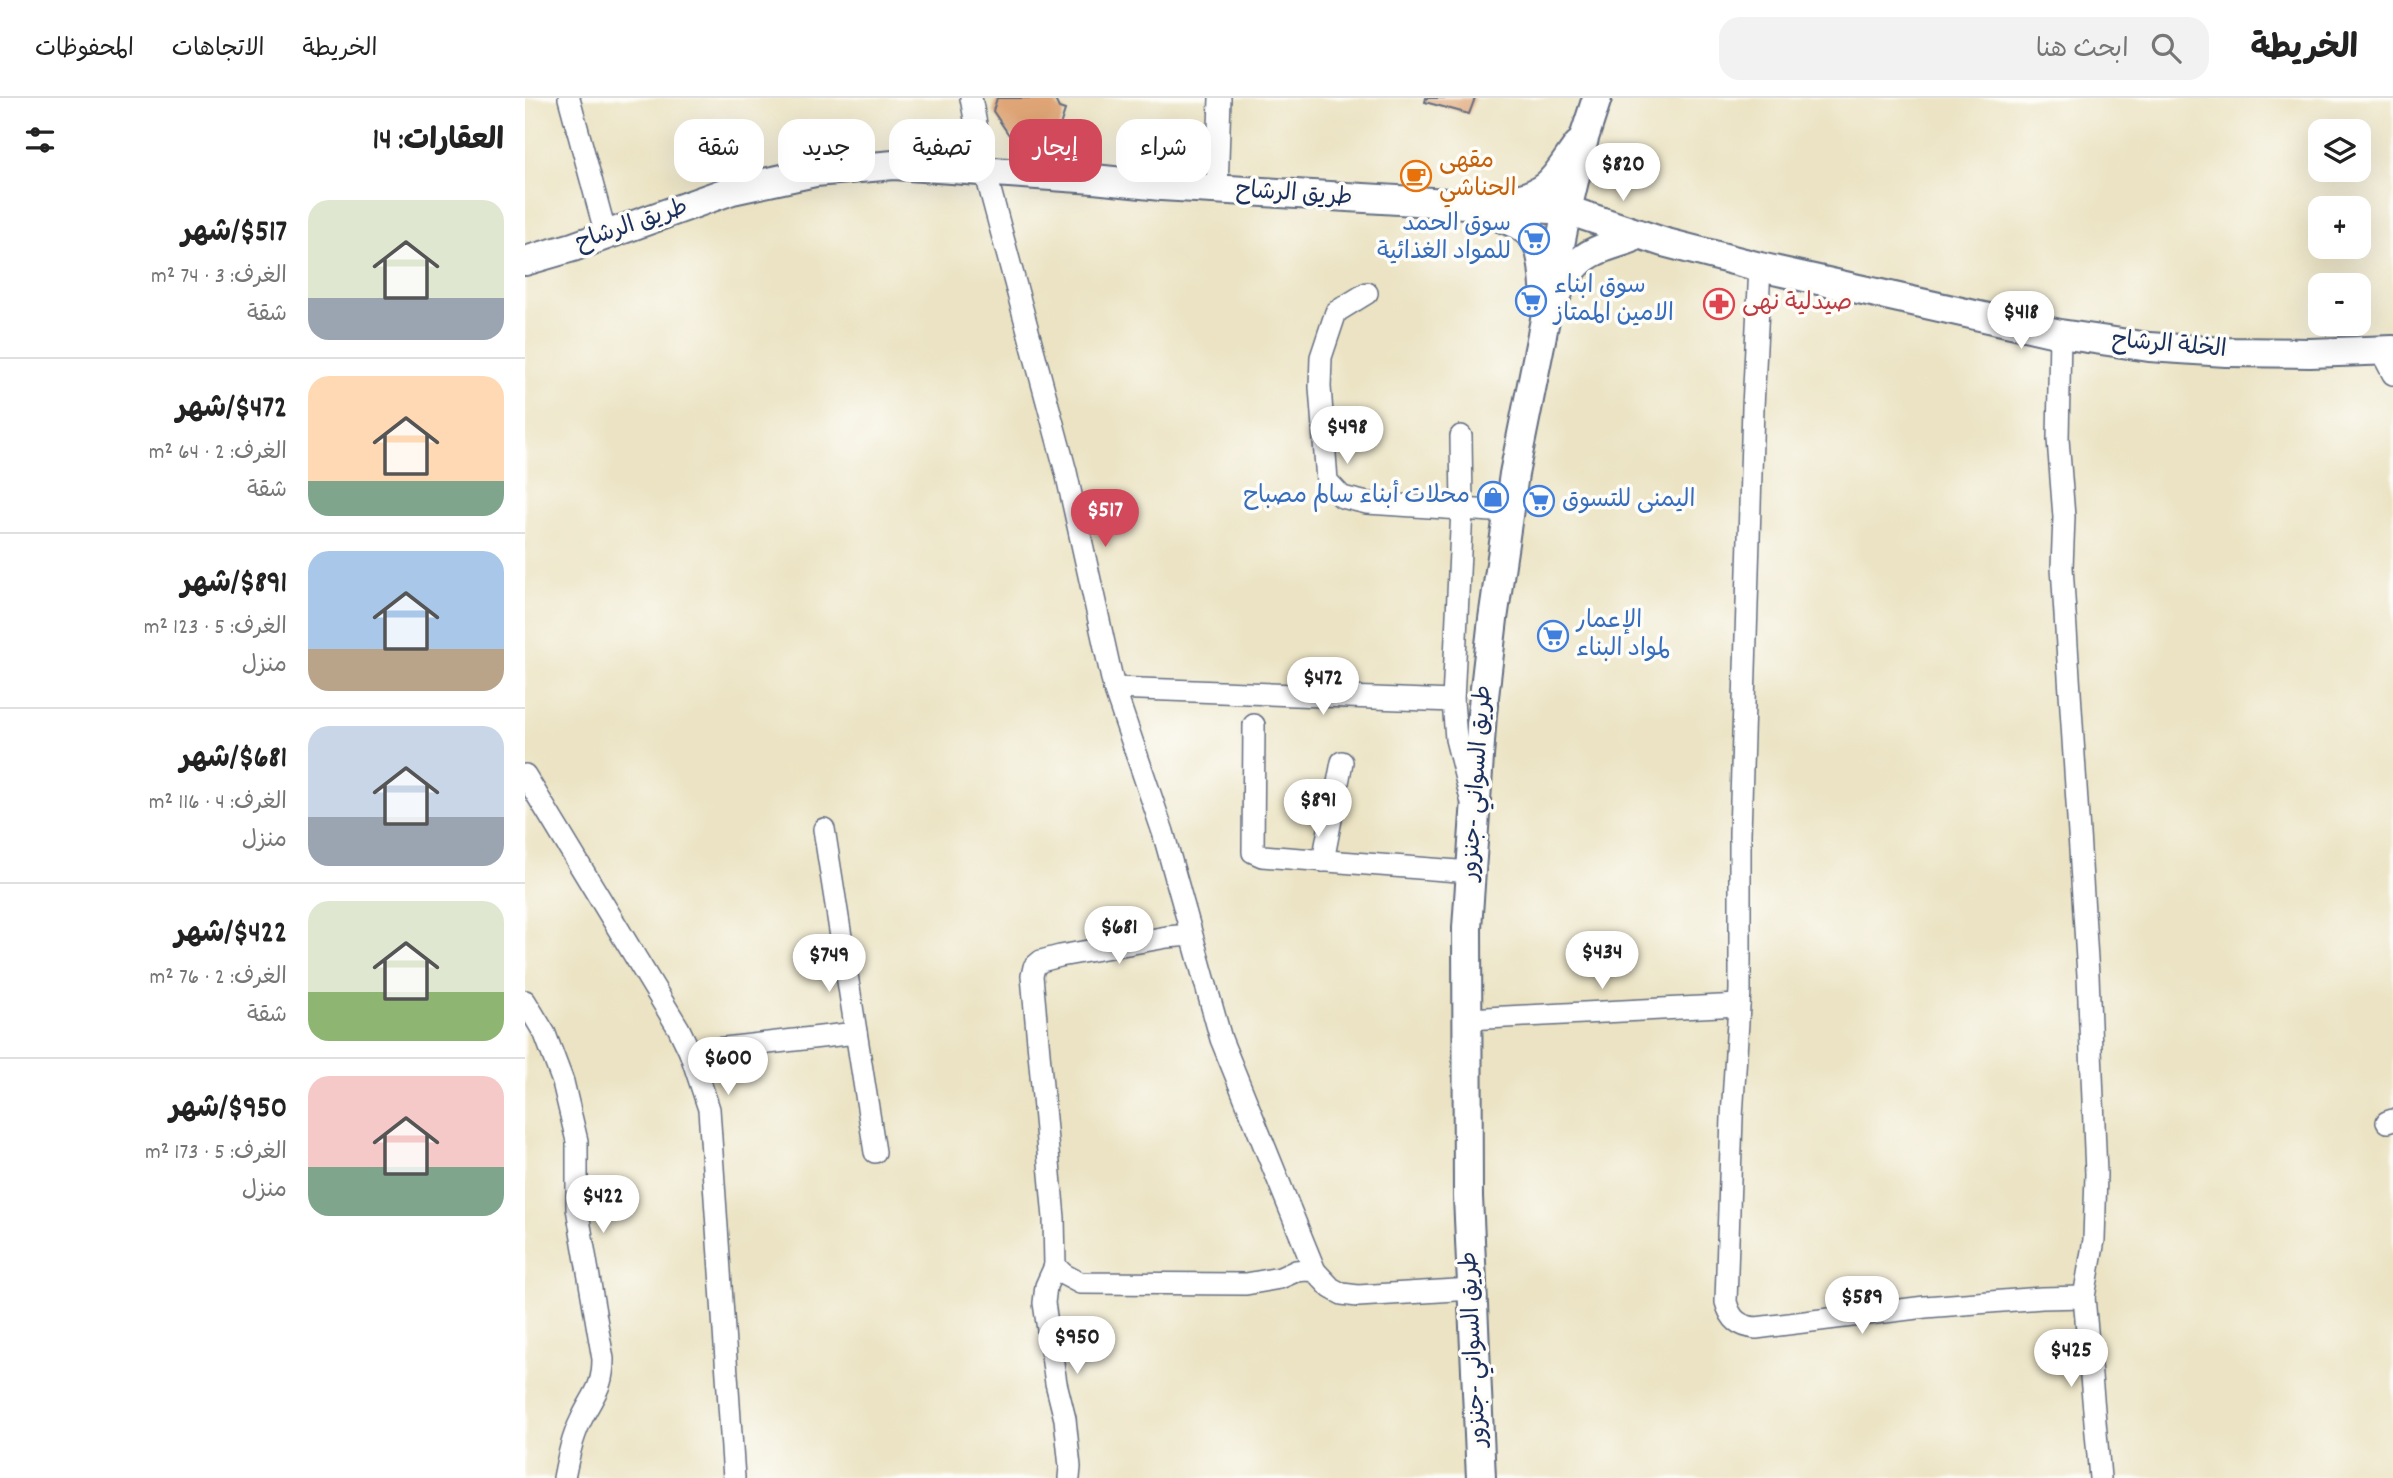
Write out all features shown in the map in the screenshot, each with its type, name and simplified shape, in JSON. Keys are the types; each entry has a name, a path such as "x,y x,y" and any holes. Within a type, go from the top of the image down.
{"main road":[{"name":"طريق السواني -جنزور","path":"1481,1478 1468,1197 1467,928 1475,812 1489,651 1514,474 1565,220 1584,138 1597,98"},
{"path":"1483,207 1542,191 1584,138"},
{"path":"1547,314 1577,264 1590,252 1626,233 1602,211 1592,194 1587,174 1584,138"},
{"name":"طريق الرشاح","path":"525,261 732,190 815,173 889,166"},
{"name":"طريق الرشاح","path":"995,172 1217,190 1483,207 1565,220"},
{"path":"1483,207 1517,225 1538,241 1543,257 1547,314"},
{"name":"الخلة الرشاح","path":"1565,220 2060,334 2148,347 2389,359"}],"street":[{"path":"569,98 606,235"},
{"path":"971,98 975,119"},
{"path":"1217,190 1220,98"},
{"path":"988,182 1066,472 1114,688 1163,832 1220,1038 1315,1272 1331,1288 1342,1294 1358,1296 1472,1289"},
{"path":"1760,267 1740,834 1739,1005 1726,1302 1729,1313 1736,1323 1756,1328 1924,1307 2084,1297"},
{"path":"1367,293 1336,312 1321,357 1321,399 1328,481 1342,498 1508,512"},
{"path":"2060,334 2058,439 2064,517 2062,567 2088,975 2096,1174 2094,1240 2084,1297 2100,1478"},
{"path":"1461,436 1461,509 1453,701 1456,739 1475,812"},
{"path":"1114,688 1453,701"},
{"path":"1254,725 1253,852 1262,856 1471,872"},
{"path":"1324,860 1342,762"},
{"path":"525,775 534,811 679,1029 690,1052 709,1109 734,1478"},
{"path":"824,829 875,1153"},
{"path":"1069,1478 1065,1419 1056,1383 1044,1303 1046,1286 1055,1266 1054,1218 1032,976 1034,967 1041,961 1060,956 1190,935"},
{"path":"525,1000 545,1034 563,1082 577,1141 577,1208 603,1359 603,1379 580,1420 570,1447 564,1478"},
{"path":"1468,1019 1739,1005"},
{"path":"690,1052 856,1034"},
{"path":"1055,1266 1063,1274 1080,1283 1246,1284 1280,1278 1296,1271 1315,1272"}],"building":[{"path":"997,98 1054,98 1059,108 1065,110 1062,119 1009,119 1009,135 993,111"},
{"path":"1426,98 1475,98 1469,114 1425,102"}],"place":[{"name":"مقهى الحناشي","path":"1416,176"},
{"name":"سوق الحمد للمواد الغذائية","path":"1534,239"},
{"name":"سوق ابناء الامين الممتاز","path":"1531,301"},
{"name":"صيدلية نهى","path":"1719,304"},
{"name":"محلات أبناء سالم مصباح","path":"1493,497"},
{"name":"اليمنى للتسوق","path":"1539,501"},
{"name":"الإعمار لمواد البناء","path":"1553,636"}]}
